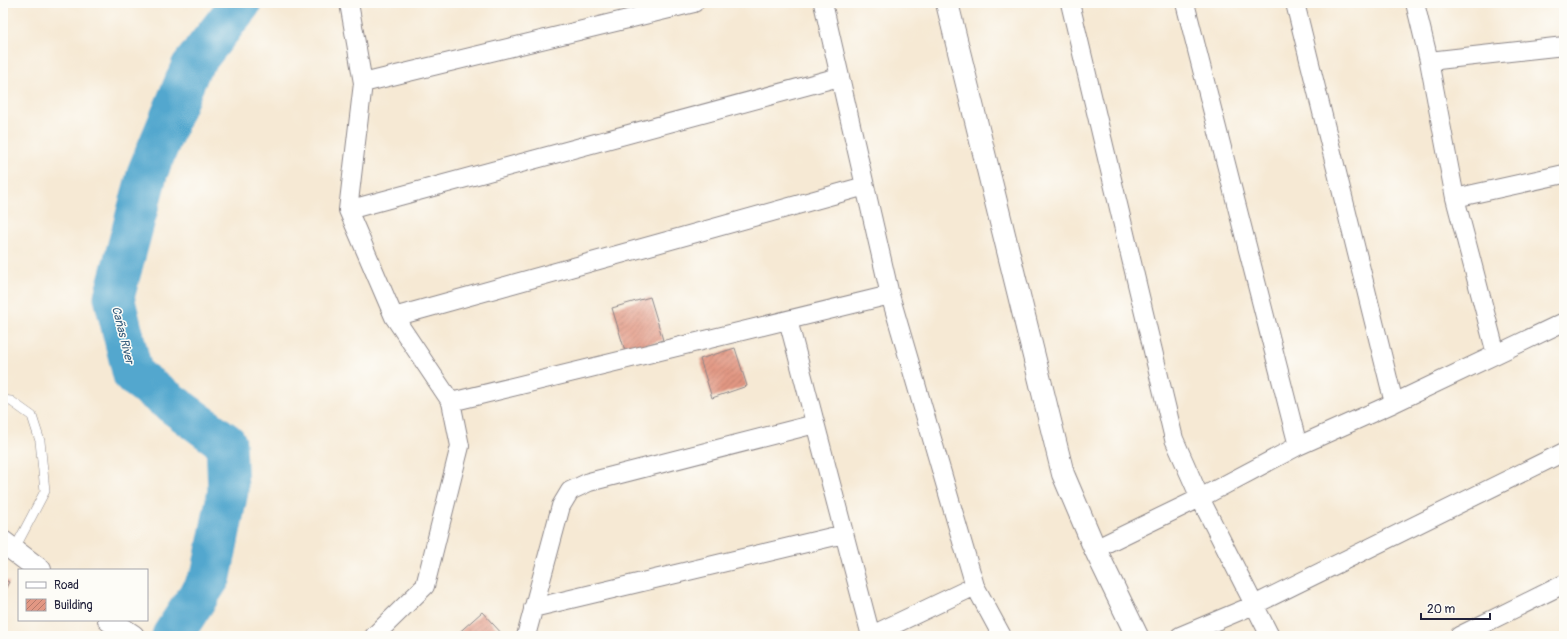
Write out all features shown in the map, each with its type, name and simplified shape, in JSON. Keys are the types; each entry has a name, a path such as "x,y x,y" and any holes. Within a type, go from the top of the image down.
{"street":[{"path":"349,3 362,83 348,210 394,316 451,402 460,446 425,586 374,636"},
{"path":"362,83 694,3"},
{"path":"823,3 890,295 975,586 1002,636"},
{"path":"947,3 1063,474 1095,549 1137,636"},
{"path":"1070,3 1174,439 1200,498 1270,636"},
{"path":"1185,3 1298,446"},
{"path":"1295,3 1394,403"},
{"path":"1415,3 1429,60 1455,198 1496,354"},
{"path":"1429,60 1564,46"},
{"path":"348,210 840,77"},
{"path":"1455,198 1564,174"},
{"path":"394,316 865,186"},
{"path":"451,402 890,295"},
{"path":"788,320 871,636 975,586"},
{"path":"1095,549 1200,498 1298,446 1394,403 1564,322"},
{"path":"526,636 561,506 570,491 589,482 815,424"},
{"path":"1180,636 1254,605 1564,452"},
{"path":"533,608 844,534"},
{"path":"8,546 39,569"},
{"path":"1459,636 1564,584"},
{"path":"110,621 133,636"}],"lane":[{"path":"3,400 11,401 32,416 40,441 45,491 8,546"}],"building":[{"path":"650,297 663,340 625,351 612,308"},
{"path":"735,348 747,386 712,398 700,359"},
{"path":"3,579 9,582 3,593"},
{"path":"482,612 504,636 455,636"}],"waterway":[{"name":"Cañas River","path":"172,636 211,576 228,491 226,443 133,375 114,297 148,171 191,67 241,3"}]}
